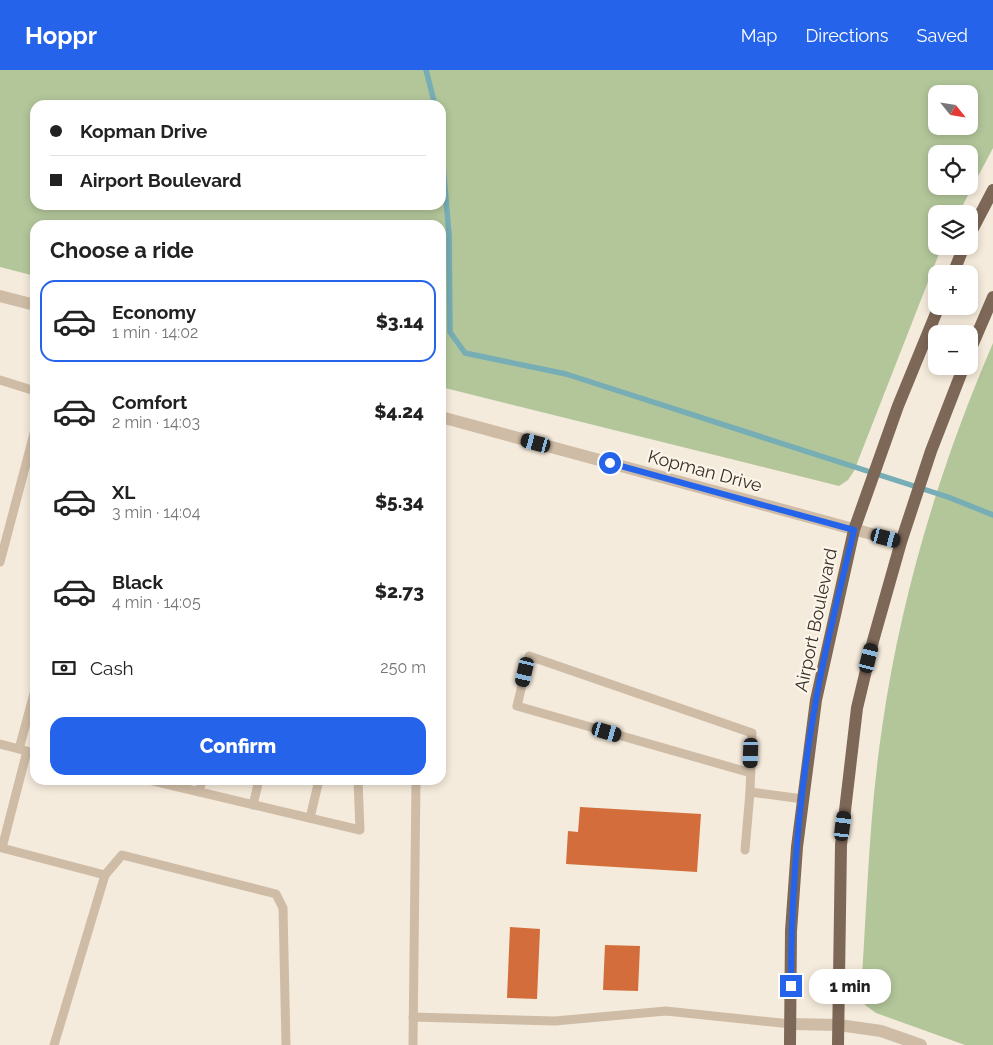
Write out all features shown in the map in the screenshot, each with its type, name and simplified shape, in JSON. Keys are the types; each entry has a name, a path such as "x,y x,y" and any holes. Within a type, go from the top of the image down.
{"main road":[{"path":"978,219 993,190"},
{"path":"978,332 993,297"},
{"name":"Airport Boulevard","path":"790,1045 791,931 797,847 816,700 854,530 898,406 935,315"},
{"path":"838,1045 840,845 857,708 873,641 901,542 931,451 961,375"}],"street":[{"path":"0,296 30,304"},
{"name":"Kopman Drive","path":"446,422 901,542"},
{"path":"790,1024 839,1025 881,1031 920,1045"}],"lane":[{"path":"0,380 30,389"},
{"path":"0,562 30,449"},
{"path":"745,850 750,792 751,773 752,733 529,656 517,706 751,773"},
{"path":"30,728 27,751 2,848 105,875"},
{"path":"0,744 27,751"},
{"path":"170,785 360,830 358,785"},
{"path":"199,792 201,785"},
{"path":"253,805 258,785"},
{"path":"310,818 317,785"},
{"path":"413,1045 416,785"},
{"path":"750,792 803,799"},
{"path":"54,1045 105,875 122,855 276,894 284,908 286,1045"},
{"path":"413,1017 555,1021 666,1011 790,1024"}],"green space":[{"path":"0,70 993,70 993,148 978,176 978,145 928,145 928,195 968,195 963,205 928,205 928,255 938,255 935,265 928,265 928,282 854,471 848,480 839,486 446,388 446,220 30,220 30,275 0,267"},
{"path":"993,343 993,1045 965,1045 876,1013 865,1005 861,992 874,794 890,678 911,580 925,532 956,436"}],"building":[{"path":"580,807 701,814 697,872 566,864 568,831 578,832"},
{"path":"510,927 540,929 537,999 507,998"},
{"path":"605,945 640,946 638,991 603,990"}],"waterway":[{"path":"426,70 434,100"},
{"path":"446,200 449,234 450,332 465,353 566,374 948,497 993,515"}],"route":[{"path":"610,463 854,530 816,700 797,847 791,931 791,986"}]}
